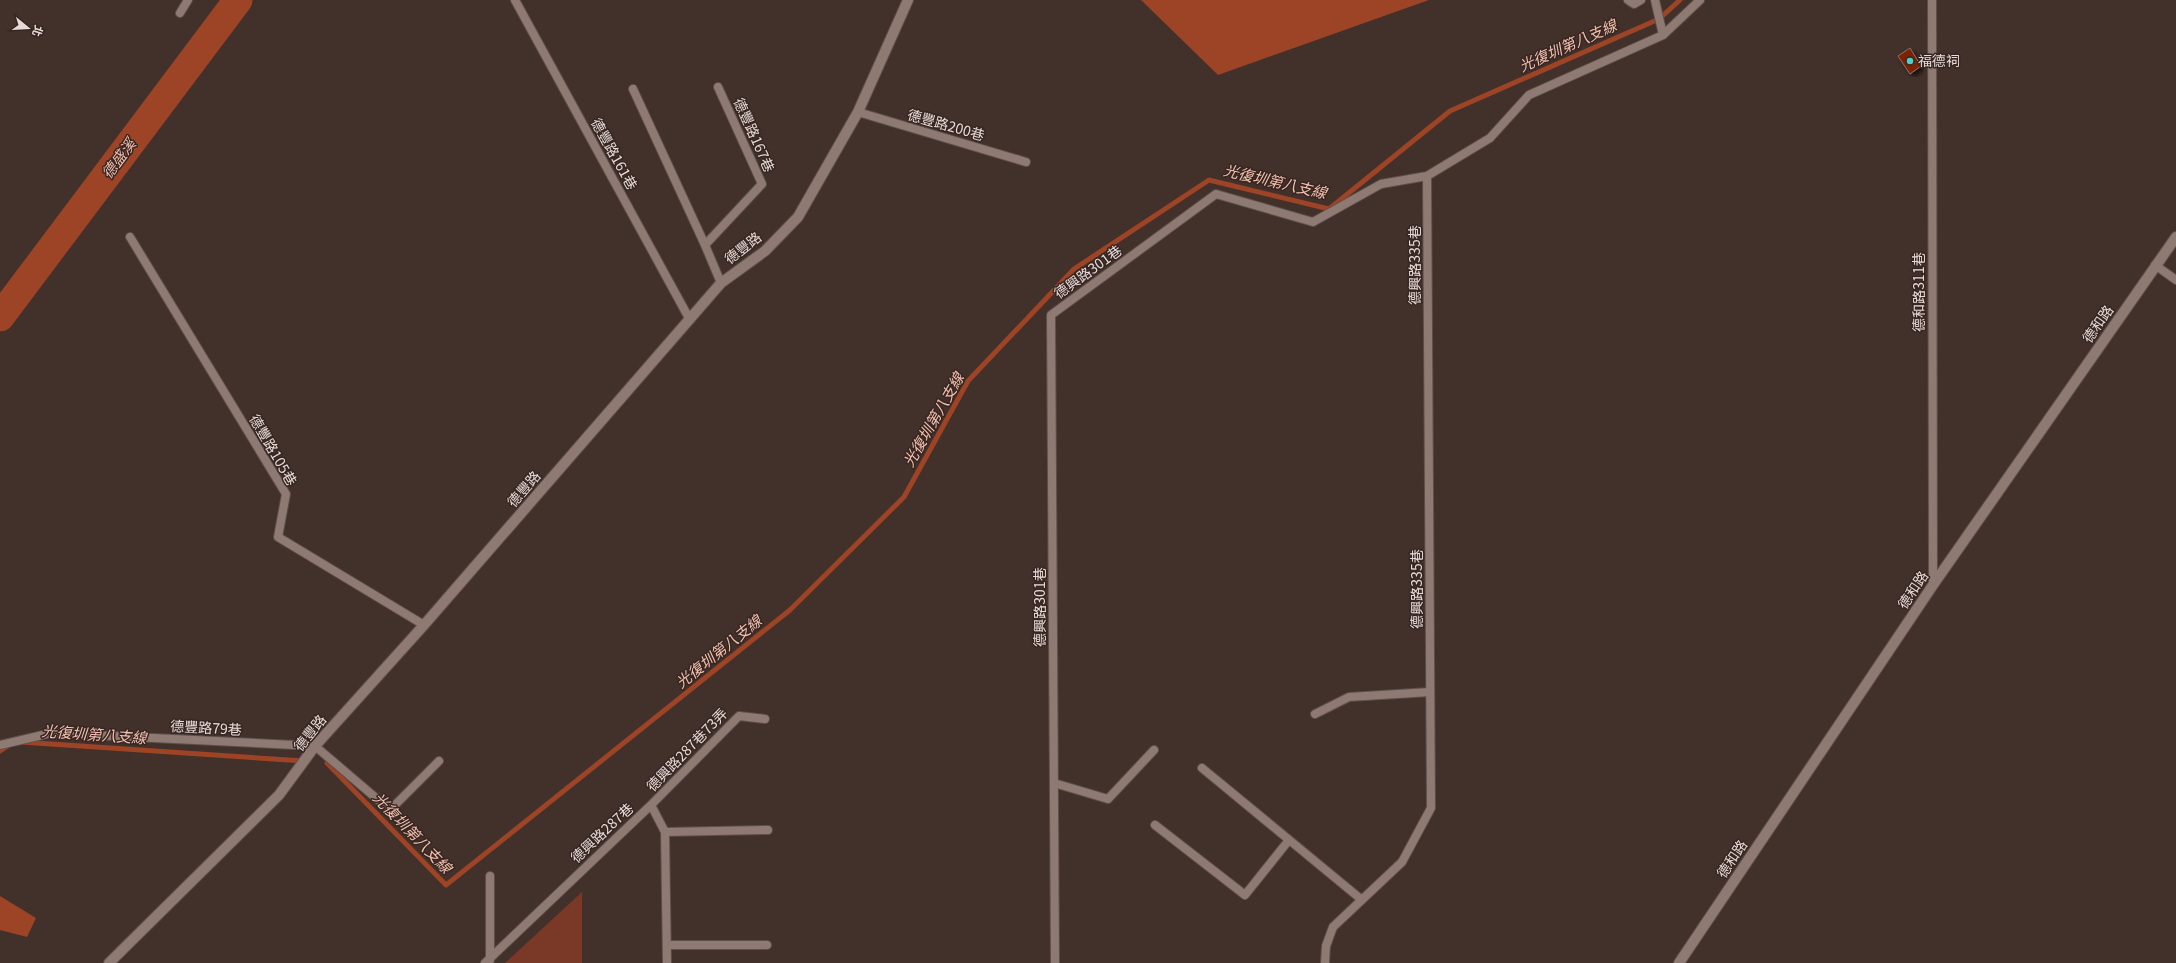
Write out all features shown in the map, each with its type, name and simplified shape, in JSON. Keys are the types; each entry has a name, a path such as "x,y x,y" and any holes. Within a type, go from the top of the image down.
{"street":[{"name":"德豐路","path":"109,963 278,795 316,746 424,625 721,283 766,251 798,217 858,112 908,0"},
{"name":"德和路","path":"1679,963 1933,585 2176,237"}],"lane":[{"path":"180,13 188,0"},
{"name":"德豐路161巷","path":"515,0 690,320"},
{"path":"1628,0 1634,4 1641,0"},
{"path":"1655,0 1663,35"},
{"name":"德興路301巷","path":"1055,963 1050,315 1216,194 1313,222 1380,184 1427,176 1490,138 1530,95 1663,35 1700,0"},
{"name":"德和路311巷","path":"1932,0 1933,585"},
{"name":"德豐路167巷","path":"705,245 762,184 718,87"},
{"path":"633,89 721,283"},
{"name":"德豐路200巷","path":"858,112 1026,162"},
{"name":"德興路335巷","path":"1325,963 1326,946 1334,927 1402,862 1431,808 1427,176"},
{"name":"德豐路105巷","path":"130,237 286,494 278,537 424,625"},
{"path":"2155,265 2176,280"},
{"path":"1315,714 1349,697 1430,692"},
{"name":"德興路287巷73弄","path":"651,806 739,716 766,719"},
{"name":"德豐路79巷","path":"0,745 51,733 316,746"},
{"path":"316,746 390,810 439,761"},
{"path":"1054,783 1108,799 1154,750"},
{"path":"1202,768 1362,900"},
{"name":"德興路287巷","path":"488,961 651,806 665,832 667,963"},
{"path":"1155,825 1245,895 1289,840"},
{"path":"665,832 768,830"},
{"name":"德興路287巷","path":"488,961 490,876"},
{"path":"667,945 767,946"}],"shaded area":[{"path":"1141,0 1429,0 1218,75"},
{"path":"582,892 582,963 505,963"},
{"path":"0,896 36,918 27,937 0,930"}],"building":[{"name":"福德祠","path":"1910,48 1921,66 1910,74 1898,56"}],"waterway":[{"name":"德盛溪","path":"0,317 238,0"},
{"name":"光復圳第八支線","path":"327,763 446,885 790,610 904,497 968,381 1074,269 1209,180 1329,209 1450,111 1659,19 1680,0"},
{"name":"光復圳第八支線","path":"21,742 304,761"},
{"name":"光復圳第八支線","path":"0,751 9,745"}],"place":[{"name":"福德祠","path":"1910,61"}]}
